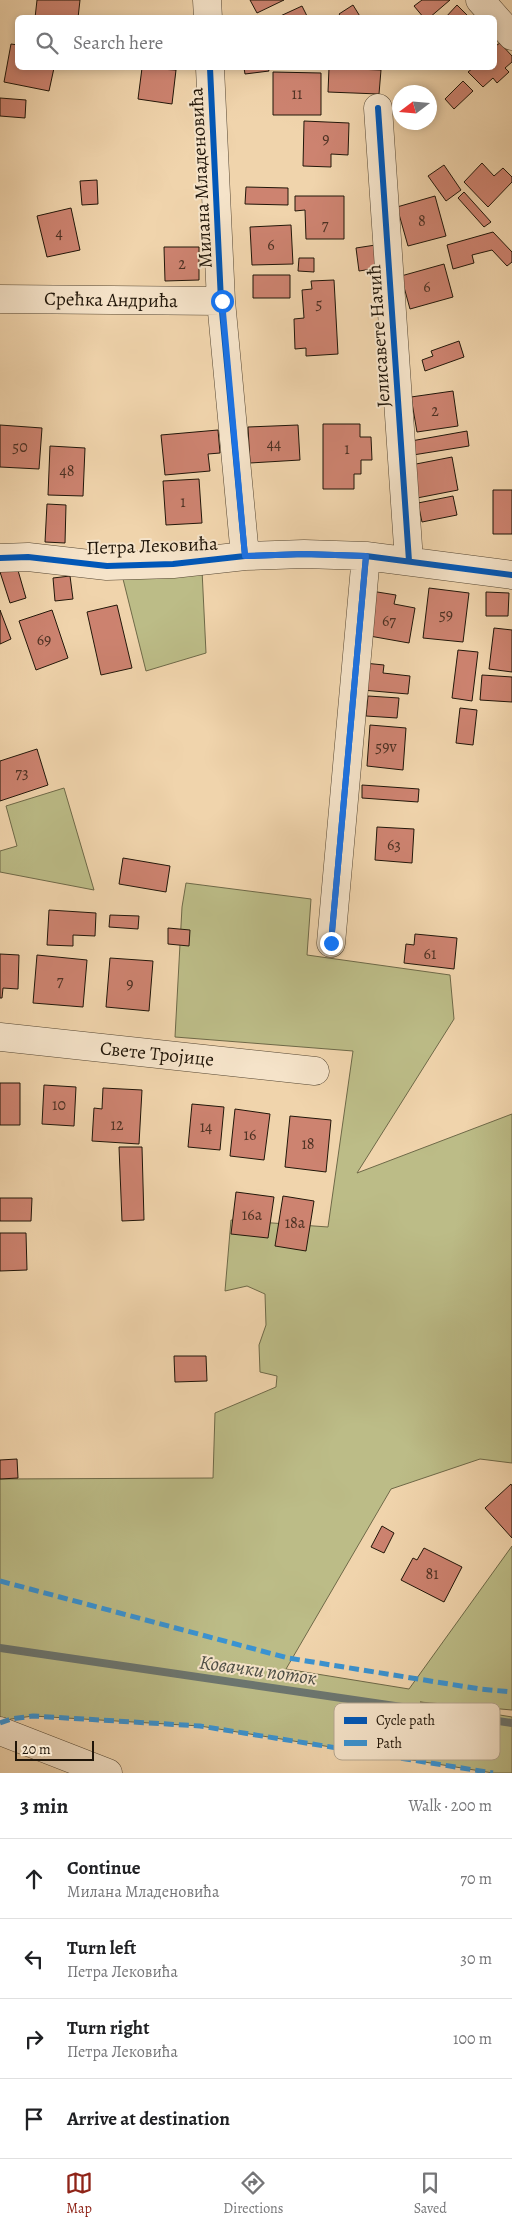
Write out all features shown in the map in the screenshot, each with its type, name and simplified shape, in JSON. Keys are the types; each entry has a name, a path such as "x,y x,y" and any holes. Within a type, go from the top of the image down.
{"street":[{"path":"207,0 208,15"},
{"path":"480,0 493,15"},
{"path":"497,19 512,36"},
{"name":"Милана Младеновића","path":"210,70 222,301 245,556"},
{"name":"Јелисавете Начић","path":"378,108 409,561"},
{"name":"Срећка Андрића","path":"0,299 222,301"},
{"name":"Петра Лековића","path":"0,558 28,557 79,565 106,566 173,564 245,556 304,554 366,556 512,575"},
{"path":"331,943 366,556"},
{"name":"Свете Тројице","path":"0,1037 315,1071"},
{"path":"0,1731 108,1773"}],"green space":[{"path":"202,570 206,653 146,671 121,571"},
{"path":"64,788 94,890 0,872 0,851 17,846 6,806"},
{"path":"186,883 311,899 307,955 450,975 454,1019 357,1173 512,1114 512,1463 480,1459 391,1489 286,1669 409,1689 512,1546 512,1710 500,1709 500,1703 334,1703 334,1747 200,1726 33,1716 11,1719 0,1723 0,1479 213,1478 215,1413 276,1387 277,1376 260,1372 259,1345 266,1325 265,1294 247,1286 225,1291 231,1220 328,1227 353,1051 175,1037 182,907"},
{"path":"500,1715 512,1717 512,1773 493,1773 412,1760 500,1760"}],"building":[{"path":"37,0 80,0 78,15 35,15"},
{"path":"250,0 284,0 257,13"},
{"path":"422,0 450,0 432,15 422,15 414,6"},
{"path":"353,5 359,15 340,15"},
{"path":"457,5 467,15 448,15"},
{"path":"302,6 306,15 282,15"},
{"path":"500,43 512,56 512,62 505,68 509,72 497,83 493,78 483,87 468,72 470,70 497,70 497,45"},
{"path":"11,44 15,45 15,70 54,70 49,91 4,82"},
{"path":"142,70 176,70 172,104 138,99"},
{"path":"244,70 269,71 245,74"},
{"path":"329,70 381,70 379,94 328,92"},
{"path":"273,72 321,73 321,115 273,115"},
{"path":"463,81 473,91 454,109 445,99"},
{"path":"0,98 26,100 25,118 0,116"},
{"path":"304,121 349,123 348,155 331,154 331,167 303,166"},
{"path":"482,163 494,176 503,168 512,177 512,182 488,207 464,182"},
{"path":"444,165 461,190 446,201 428,176"},
{"path":"97,180 98,204 82,205 80,181"},
{"path":"246,187 288,188 288,205 245,204"},
{"path":"464,192 491,222 484,227 458,198"},
{"path":"295,196 344,196 344,239 306,239 305,210 295,211"},
{"path":"435,196 446,236 408,246 397,207"},
{"path":"71,208 80,250 47,257 37,216"},
{"path":"291,225 293,264 252,265 250,227"},
{"path":"493,232 512,252 512,262 507,266 492,250 472,255 474,263 453,269 447,245"},
{"path":"382,244 385,267 359,271 356,248"},
{"path":"164,247 199,247 199,280 165,281"},
{"path":"299,258 314,258 314,272 298,271"},
{"path":"444,264 453,297 410,309 401,276"},
{"path":"253,275 290,275 290,298 253,298"},
{"path":"334,280 338,354 306,356 306,348 295,349 294,319 304,318 302,290 312,289 311,281"},
{"path":"459,341 464,357 425,371 422,360 433,356 431,351"},
{"path":"453,391 458,426 417,432 411,397"},
{"path":"323,424 360,424 360,437 371,437 372,460 361,460 361,474 354,474 354,489 323,489"},
{"path":"0,425 42,428 39,469 0,467"},
{"path":"298,425 300,460 250,463 248,427"},
{"path":"218,430 220,453 208,454 210,471 165,475 161,435"},
{"path":"467,431 469,446 413,455 411,441"},
{"path":"50,446 85,448 83,496 48,495"},
{"path":"452,457 458,490 417,498 411,465"},
{"path":"199,479 202,523 166,525 163,481"},
{"path":"493,490 512,490 512,534 493,534"},
{"path":"453,496 457,515 422,522 418,503"},
{"path":"47,504 66,505 65,543 45,542"},
{"path":"17,567 26,598 10,603 0,572"},
{"path":"70,576 73,599 55,601 53,578"},
{"path":"429,588 469,593 463,642 423,638"},
{"path":"371,591 396,595 394,604 415,608 409,643 364,635"},
{"path":"486,592 509,593 508,616 486,616"},
{"path":"117,605 132,668 101,675 87,612"},
{"path":"0,610 11,639 0,644"},
{"path":"52,610 68,658 36,670 19,621"},
{"path":"494,628 512,630 512,672 489,669"},
{"path":"458,650 478,652 472,701 452,698"},
{"path":"364,663 384,665 383,673 410,676 408,694 362,690"},
{"path":"482,675 512,677 512,702 480,700"},
{"path":"368,696 399,698 397,718 366,716"},
{"path":"460,708 477,710 473,745 456,743"},
{"path":"370,725 406,728 403,770 367,766"},
{"path":"37,749 48,785 0,801 0,761"},
{"path":"362,785 419,789 418,802 362,798"},
{"path":"377,827 414,829 412,863 375,860"},
{"path":"123,858 170,866 166,892 119,884"},
{"path":"49,910 96,913 95,936 73,935 73,946 47,945"},
{"path":"110,915 139,916 138,929 109,927"},
{"path":"168,928 190,930 189,946 168,944"},
{"path":"415,934 457,938 454,969 404,963 406,944 414,945"},
{"path":"0,954 19,955 18,989 3,988 2,998 0,998"},
{"path":"37,955 87,960 83,1007 33,1003"},
{"path":"110,958 153,961 149,1011 106,1007"},
{"path":"0,1083 20,1083 20,1125 0,1125"},
{"path":"44,1085 76,1087 74,1126 42,1124"},
{"path":"103,1088 142,1090 139,1144 92,1141 94,1108 102,1109"},
{"path":"192,1104 224,1107 220,1150 188,1147"},
{"path":"235,1109 270,1114 264,1160 230,1156"},
{"path":"290,1116 331,1120 326,1172 285,1167"},
{"path":"119,1147 142,1147 144,1220 122,1221"},
{"path":"236,1192 274,1197 268,1238 231,1234"},
{"path":"283,1196 314,1201 306,1251 275,1246"},
{"path":"0,1198 32,1198 31,1221 0,1221"},
{"path":"0,1233 26,1233 27,1270 0,1271"},
{"path":"174,1356 206,1356 207,1381 175,1382"},
{"path":"17,1459 18,1478 0,1479 0,1460"},
{"path":"511,1484 512,1486 512,1538 485,1508"},
{"path":"382,1526 394,1533 384,1553 371,1547"},
{"path":"424,1548 462,1567 444,1602 401,1580 413,1558 417,1560"}],"waterway":[{"name":"Ковачки поток","path":"0,1648 375,1703"},
{"name":"Ковачки поток","path":"500,1721 512,1723"}],"marked path":[{"path":"0,1581 288,1658 480,1689 512,1692"},
{"path":"0,1723 11,1719 33,1716 200,1726 334,1747"},
{"path":"412,1760 493,1773"}],"cycle path":[{"path":"210,70 221,301 245,556"},
{"path":"378,108 409,561"},
{"path":"0,558 28,557 107,566 173,564 245,556 304,554 366,556 512,575"},
{"path":"331,943 366,556"}],"route":[{"path":"222,301 245,556 304,554 366,556 331,943"}]}
